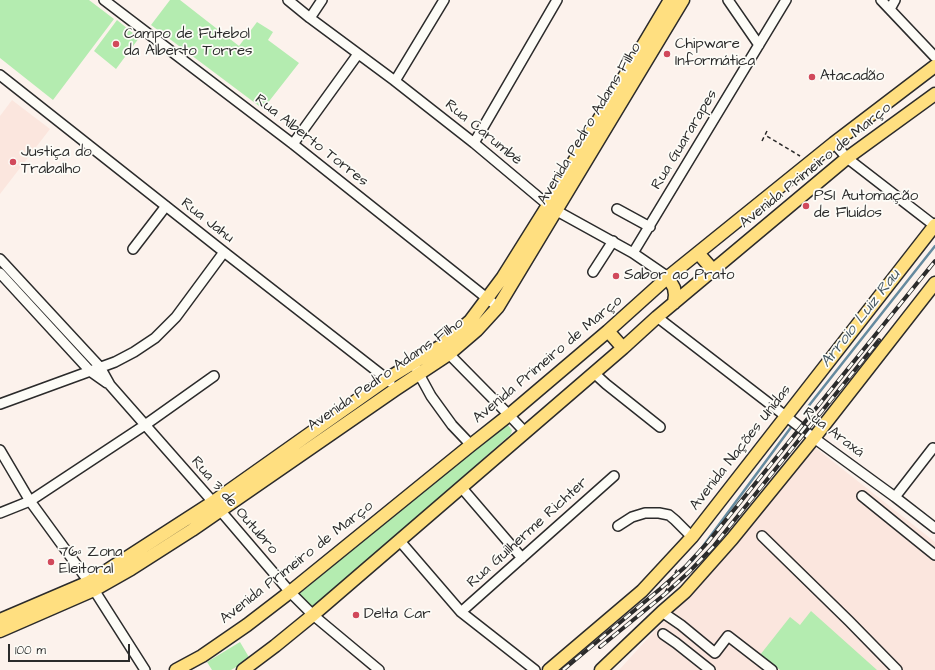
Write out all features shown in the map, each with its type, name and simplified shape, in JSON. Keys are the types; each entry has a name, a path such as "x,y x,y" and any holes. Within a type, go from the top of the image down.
{"main road":[{"name":"Avenida Pedro Adams Filho","path":"0,631 92,586 396,389 416,369 477,330 498,307 670,0"},
{"name":"Avenida Pedro Adams Filho","path":"445,350 487,299 553,208 683,0"},
{"name":"Avenida Primeiro de Março","path":"176,670 202,656 247,625 290,592 509,415 608,331 668,277 834,143 935,66"},
{"name":"Avenida Primeiro de Março","path":"243,670 313,615 657,317 847,158 935,94"},
{"name":"Avenida Nações Unidas","path":"549,670 642,590 692,537 935,225"},
{"path":"698,253 713,270"},
{"path":"668,277 674,288 674,303"},
{"path":"601,670 685,592 732,539 814,438 935,283"},
{"path":"608,331 623,348"},
{"name":"Avenida Pedro Adams Filho","path":"216,506 387,379 416,369"},
{"name":"Avenida Pedro Adams Filho","path":"0,620 92,586"}],"street":[{"name":"Rua Alberto Torres","path":"104,0 293,144 498,307"},
{"name":"Rua Carumbé","path":"288,0 474,143 553,208 613,241 668,277"},
{"path":"310,18 322,0"},
{"path":"395,81 444,0"},
{"path":"474,143 557,0"},
{"path":"728,0 759,45"},
{"name":"Rua Guararapes","path":"633,253 786,0"},
{"path":"881,0 935,57"},
{"path":"890,9 895,0"},
{"path":"293,144 358,54"},
{"name":"Rua Jahu","path":"0,75 387,379 396,389"},
{"path":"834,143 847,158 935,225"},
{"path":"133,249 166,206"},
{"path":"617,209 650,227"},
{"path":"593,272 613,241"},
{"path":"0,404 115,362 134,352 155,338 176,317 224,252"},
{"name":"Rua 3 de Outubro","path":"0,259 17,284 90,371 110,385"},
{"name":"Rua 3 de Outubro","path":"0,273 17,284 100,367 110,385 144,426 216,506 290,592 313,615 379,670"},
{"name":"Rua Araxá","path":"657,317 814,438 935,528"},
{"path":"445,350 525,432"},
{"path":"416,369 431,396 452,425 471,445"},
{"path":"594,373 660,427"},
{"path":"0,513 30,501 144,426 214,376"},
{"path":"895,497 933,448"},
{"path":"0,450 30,501 92,586 145,670"},
{"name":"Rua Guilherme Richter","path":"461,612 614,476"},
{"path":"461,487 522,558"},
{"path":"862,496 935,555"},
{"path":"618,526 632,517 645,513 659,513 675,520 692,537"},
{"path":"762,536 897,670"},
{"path":"399,540 461,612 535,670"},
{"path":"662,612 687,630 714,653"},
{"path":"676,643 687,630"},
{"path":"663,634 707,668 714,653 728,636 772,670"},
{"path":"689,654 700,641"}],"path":[{"path":"762,141 767,131"},
{"path":"765,135 811,162"}],"shaded area":[{"name":"Justiça do Trabalho","path":"12,100 50,129 0,194 0,116"},
{"path":"812,445 935,542 935,670 619,670 689,593"}],"green space":[{"path":"0,0 89,0 114,19 53,100 0,58"},
{"path":"170,0 180,0 239,46 257,22 273,32 268,40 299,63 263,109 151,25"},
{"name":"Campo de Futebol da Alberto Torres","path":"117,20 139,38 116,69 94,51"},
{"path":"507,424 512,430 511,434 313,610 298,595 501,426"},
{"path":"811,611 877,670 780,670 760,655 790,617 800,625"},
{"path":"240,642 250,659 231,670 212,670 207,662"}],"waterway":[{"name":"Arroio Luiz Rau","path":"807,408 935,246"},
{"name":"Arroio Luiz Rau","path":"692,561 792,426"}],"railway":[{"path":"563,670 685,567 708,542 935,261"},
{"path":"600,647 665,594 713,547 879,340"}],"place":[{"name":"Campo de Futebol da Alberto Torres","path":"116,44"},
{"name":"Chipware Informática","path":"667,54"},
{"name":"Atacadão","path":"812,77"},
{"name":"Justiça do Trabalho","path":"13,162"},
{"name":"PSI Automação de Fluídos","path":"806,206"},
{"name":"Sabor ao Prato","path":"616,276"},
{"name":"76ª Zona Eleitoral","path":"51,562"},
{"name":"Delta Car","path":"356,615"}]}
